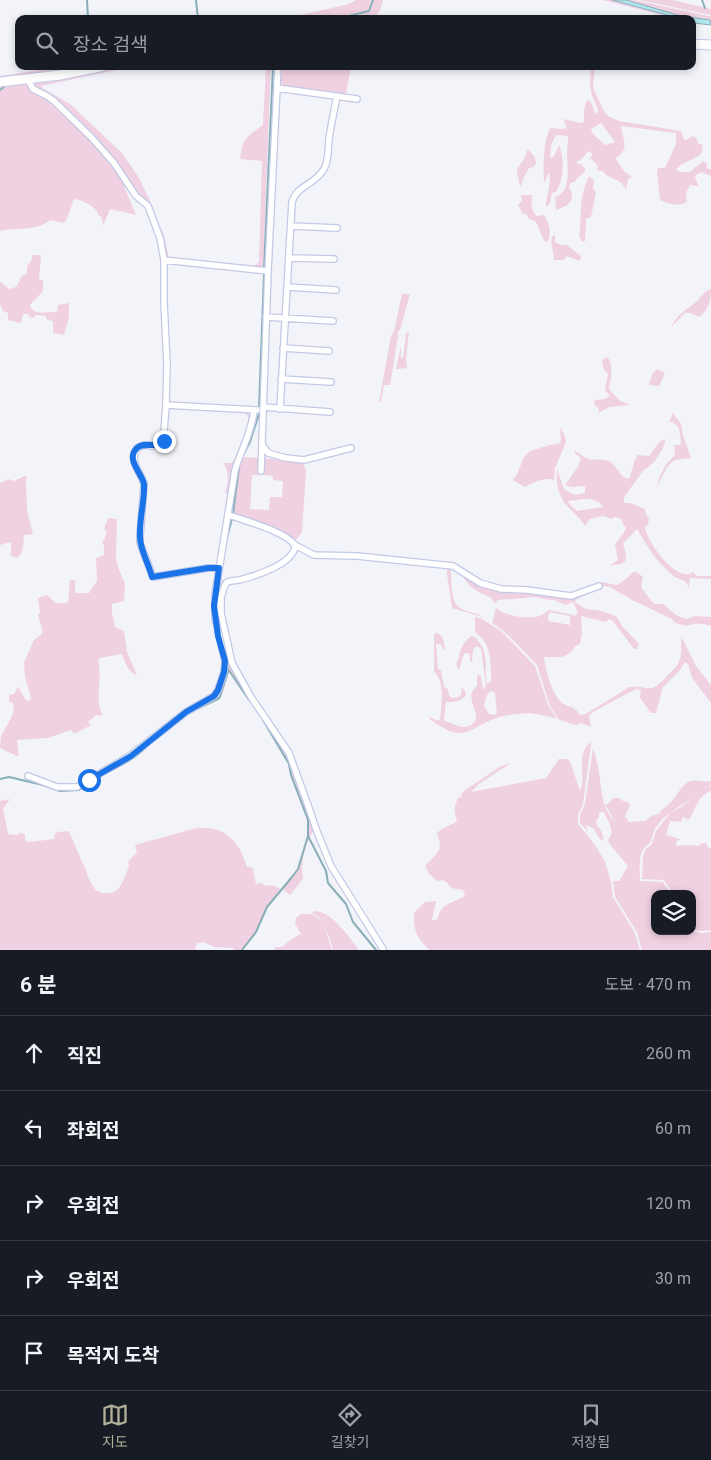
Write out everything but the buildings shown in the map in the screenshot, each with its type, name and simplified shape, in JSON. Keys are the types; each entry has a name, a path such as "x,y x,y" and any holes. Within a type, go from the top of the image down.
{"street":[{"path":"696,44 711,45"},
{"path":"0,82 28,80 82,70"},
{"path":"261,471 278,70"},
{"path":"28,80 33,89 54,101 91,137 122,173 136,196 148,206 160,238 164,260 166,405 163,444 144,445 137,448 133,457 134,464 144,484 140,543 152,577 219,568"},
{"path":"277,88 357,99"},
{"path":"280,409 292,202 294,196 302,188 314,181 324,169 337,96"},
{"path":"292,226 337,228"},
{"path":"290,258 334,259"},
{"path":"164,260 268,271"},
{"path":"287,288 336,290"},
{"path":"266,317 332,321"},
{"path":"283,348 329,351"},
{"path":"281,379 330,382"},
{"path":"166,405 330,412"},
{"path":"28,776 57,787 77,787 131,756 186,712 214,696 218,690 224,672 225,661 218,636 214,606 235,470 250,432 254,410"},
{"path":"262,444 268,452 274,455 304,460 351,448"},
{"path":"229,515 288,538 295,545 314,555 357,556 453,566 480,583 501,589 528,590 571,596 599,586"},
{"path":"295,545 295,550 286,561 242,580 227,582 221,598 220,613 232,662 252,697 289,753 316,830 331,866 383,949"}],"shaded area":[{"path":"356,0 371,0 367,11 348,15 301,15 349,4"},
{"path":"374,0 383,0 378,15 358,15 370,12"},
{"path":"602,0 612,0 667,15"},
{"path":"626,0 635,0 711,16 711,21 696,18 696,15 678,15"},
{"path":"639,0 672,0 711,9 711,15"},
{"path":"40,70 61,70 0,80 0,76"},
{"path":"89,70 117,70 41,86 70,104 122,153 139,178 153,207 164,235 169,259 166,259 162,240 150,205 137,195 64,108 34,87 31,81"},
{"path":"266,70 271,70 263,269 251,268 259,262 262,161 240,159 242,147 246,139 263,125"},
{"path":"281,70 350,70 346,94 286,88 283,86"},
{"path":"591,70 595,70 593,85 595,92 608,116 619,121 681,131 684,139 686,140 693,136 697,139 698,144 702,144 703,149 698,156 679,166 676,170 690,172 703,161 707,163 707,168 711,170 711,176 701,172 696,175 695,178 699,186 690,185 686,193 687,202 674,204 660,200 658,168 666,166 676,144 676,133 621,126 624,147 623,151 616,158 622,169 632,177 628,179 626,190 620,182 597,170 598,166 590,158 593,154 588,151 582,159 575,163 581,164 585,172 575,182 570,183 572,199 567,205 556,210 555,197 564,190 566,185 568,136 556,135 551,145 550,158 554,156 559,145 563,169 559,187 556,192 552,193 550,203 546,207 550,176 549,172 544,183 544,162 550,128 567,128 564,119 580,123 584,122 584,110 586,102 589,100 595,115 598,111 592,97","holes":["601,123 615,142 605,145 593,134 591,129"]},
{"path":"25,81 67,115 104,154 126,182 124,186 136,215 110,209 103,226 102,218 96,209 85,202 74,199 66,221 62,223 50,220 33,228 0,231 0,91 5,88 0,88 0,84"},
{"path":"528,149 535,157 536,163 534,167 529,168 521,186 517,169"},
{"path":"589,176 594,180 593,188 596,192 591,217 586,219 585,241 582,242 579,235 582,202"},
{"path":"521,195 532,195 534,212 537,216 544,215 549,228 548,242 544,241 536,222 529,219 526,214 523,214 518,205 522,201"},
{"path":"555,235 555,242 567,245 581,256 580,261 566,256 564,260 554,260 552,236"},
{"path":"33,255 41,255 39,280 43,280 43,291 30,305 31,308 37,312 57,312 58,305 69,303 69,317 64,335 53,333 53,321 47,320 46,316 36,315 34,318 29,317 28,314 23,314 21,323 8,320 8,313 3,311 0,304 0,283 9,289 16,287 22,276 27,273 27,266"},
{"path":"711,289 709,304 699,317 685,313 671,327 680,315 706,291"},
{"path":"402,294 410,294 400,330 398,331 390,385 384,385 381,402 379,402 391,336 394,331"},
{"path":"409,332 407,368 396,369 401,346 401,358 403,358 406,333"},
{"path":"606,357 609,359 611,367 609,389 620,401 631,405 609,407 598,413 599,409 594,404 595,400 605,399 610,396 605,390 608,374 604,370 602,361"},
{"path":"657,369 665,373 659,386 650,385 653,373"},
{"path":"168,407 251,412 252,414 252,419 238,454 218,567 216,567 228,493 225,493 228,474 223,463 231,463 234,460 248,424 247,415 244,413 168,409"},
{"path":"673,413 681,424 691,458 672,462 664,472 657,488 663,470 675,455 674,445 680,445 681,443 679,428 673,422 669,422"},
{"path":"560,427 566,442 555,468 554,480 543,480 525,487 513,480 524,457 530,451 559,444 561,440"},
{"path":"666,439 662,450 654,462 643,471 624,497 624,501 625,503 645,509 649,519 645,528 647,534 658,553 668,564 681,573 690,574 693,572 697,576 711,576 711,579 690,578 689,588 685,581 673,576 659,562 637,529 623,543 626,560 621,564 610,565 618,560 615,545 626,527 618,518 614,517 612,519 603,516 590,519 585,526 562,499 558,489 557,469 564,489 574,495 585,493 585,486 572,487 565,485 581,460 574,451 588,459 609,461 623,477 629,479 638,455 649,456 659,442","holes":["588,499 597,501 603,507 577,511 568,501"]},
{"path":"244,457 259,458 258,475 252,475 250,509 269,510 270,497 282,497 283,481 273,480 273,476 263,475 264,458 303,462 306,471 302,532 296,540 280,530 234,514 240,463"},
{"path":"27,475 27,510 33,534 24,535 22,551 17,558 11,556 11,542 0,545 0,483 8,479 14,481"},
{"path":"108,518 117,519 116,558 125,584 124,601 112,604 112,613 115,627 124,631 127,652 137,675 129,669 122,654 100,658 98,661 100,672 99,706 102,716 96,715 88,722 91,725 74,734 71,730 48,738 17,740 19,757 0,747 1,736 14,711 13,703 9,702 9,695 14,694 18,687 26,700 29,701 31,698 25,677 24,662 34,640 42,634 38,615 40,613 38,598 47,595 56,603 68,602 70,580 75,580 75,593 89,593 97,581 96,558 104,555 102,542 107,532 104,529"},
{"path":"446,567 453,568 451,571 452,587 456,603 464,610 482,617 452,608"},
{"path":"633,572 637,572 643,577 641,587 652,602 663,604 676,615 686,619 695,616 711,617 711,626 693,624 687,626 675,623 672,619 610,587 599,585 586,588 601,582 617,585"},
{"path":"463,574 479,584 563,597 589,591 575,602 586,609 602,611 616,616 622,626 639,644 637,649 634,649 613,621 609,619 606,622 581,616 582,634 580,644 575,646 566,656 544,657 550,681 558,698 564,704 573,707 580,715 586,714 629,687 652,688 658,685 671,673 680,660 681,636 696,666 711,685 711,703 692,678 688,664 685,662 680,670 663,687 656,713 651,713 640,698 641,690 636,689 593,712 589,716 591,727 581,723 576,725 559,720 550,706 537,665 513,640 492,623 496,608 510,615 522,617 539,616 549,610 575,616 578,612 573,602 566,605 554,600 536,597 498,600 495,603 490,597 482,594 466,582","holes":["549,612 570,616 570,625 548,621"]},
{"path":"222,580 232,580 227,581 220,598 231,663 289,753 314,830 309,838 308,820 291,775 289,764 264,720 228,669 225,642 217,611"},
{"path":"475,617 482,619 501,631 535,666 548,705 557,719 523,713 502,716 464,733 459,733 448,730 430,719 428,716 440,720 442,701 440,682 434,672 434,635 436,633 442,637 445,649 443,650 440,644 436,645 438,669 441,670 444,686 452,698 459,697 462,687 466,695 455,702 446,702 444,721 466,727 474,722 476,715 471,696 477,686 477,676 481,676 483,689 486,686 481,649 475,647 472,662 470,661 470,655 465,653 459,671 456,664 464,644 471,636 475,637 485,654 487,684 491,681 488,648 481,637 475,632","holes":["490,691 495,693 497,713 494,715 489,714 484,706"]},
{"path":"590,742 583,804 578,815 578,824 605,861 613,897 635,933 640,950 430,950 417,934 414,913 425,902 436,901 432,920 437,920 444,907 465,896 463,890 451,888 444,881 437,881 429,874 425,866 440,848 437,833 457,821 455,805 460,796 462,798 461,794 501,766 511,763 479,784 471,792 546,778 559,759 570,761 580,791 582,785 583,754"},
{"path":"593,748 605,805 611,818 617,823 605,804 608,804 613,798 620,798 629,803 630,806 625,816 629,822 645,821 660,813 688,782 695,780 711,781 711,785 705,788 711,786 711,791 703,795 689,820 683,817 681,822 670,821 666,835 680,839 677,841 676,846 698,846 706,843 709,849 711,847 711,930 696,930 696,890 671,890 664,880 642,879 645,850 652,844 656,831 670,813 696,796 671,812 660,822 656,827 651,841 641,853 640,881 663,882 668,890 651,890 651,935 696,935 696,932 711,932 711,950 642,950 637,932 615,897 613,881 619,881 628,866 609,843 611,829 604,812 599,812 599,817 596,820 597,826 604,838 601,841 593,828 586,825 588,832 580,823 580,815 585,804"},
{"path":"10,799 3,809 8,834 25,834 25,841 29,842 54,839 55,834 58,832 69,831 90,881 95,889 100,892 112,893 119,888 129,866 128,862 137,852 135,845 197,828 216,829 230,837 240,850 247,867 253,869 256,884 272,885 281,889 267,907 256,932 242,950 214,947 204,942 197,943 195,950 0,950 0,801"},
{"path":"308,838 303,858 303,879 290,895 282,889 298,869"},
{"path":"316,911 334,921 359,950 333,950 330,939 319,917 311,913"},
{"path":"301,914 313,915 320,919 332,950 274,950 276,947 282,947 301,934 295,924 296,918"}],"water":[{"path":"612,0 626,0 678,15 667,15"},
{"path":"696,18 710,20 711,25 696,23"}],"waterway":[{"path":"87,0 88,15"},
{"path":"196,0 198,15"},
{"path":"352,15 369,11 373,0"},
{"path":"702,0 705,8"},
{"path":"264,269 273,70"},
{"path":"0,90 4,87"},
{"path":"259,407 264,274"},
{"path":"244,453 250,442 259,414"},
{"path":"233,514 239,467"},
{"path":"226,541 232,519"},
{"path":"218,598 222,566"},
{"path":"197,709 220,697 228,672 227,659"},
{"path":"228,669 249,700"},
{"path":"242,950 256,932 267,907 298,869 308,836 308,820 291,775 289,764 263,720"},
{"path":"99,777 130,760 147,746"},
{"path":"0,779 9,777 60,791 79,790 86,785"},
{"path":"308,836 326,871 328,883 346,904 353,922 376,950"}],"route":[{"path":"89,780 131,756 186,712 214,696 224,672 225,661 218,636 214,606 219,568 152,577 140,543 144,484 134,464 133,457 137,448 144,445 160,445 164,441"}]}
